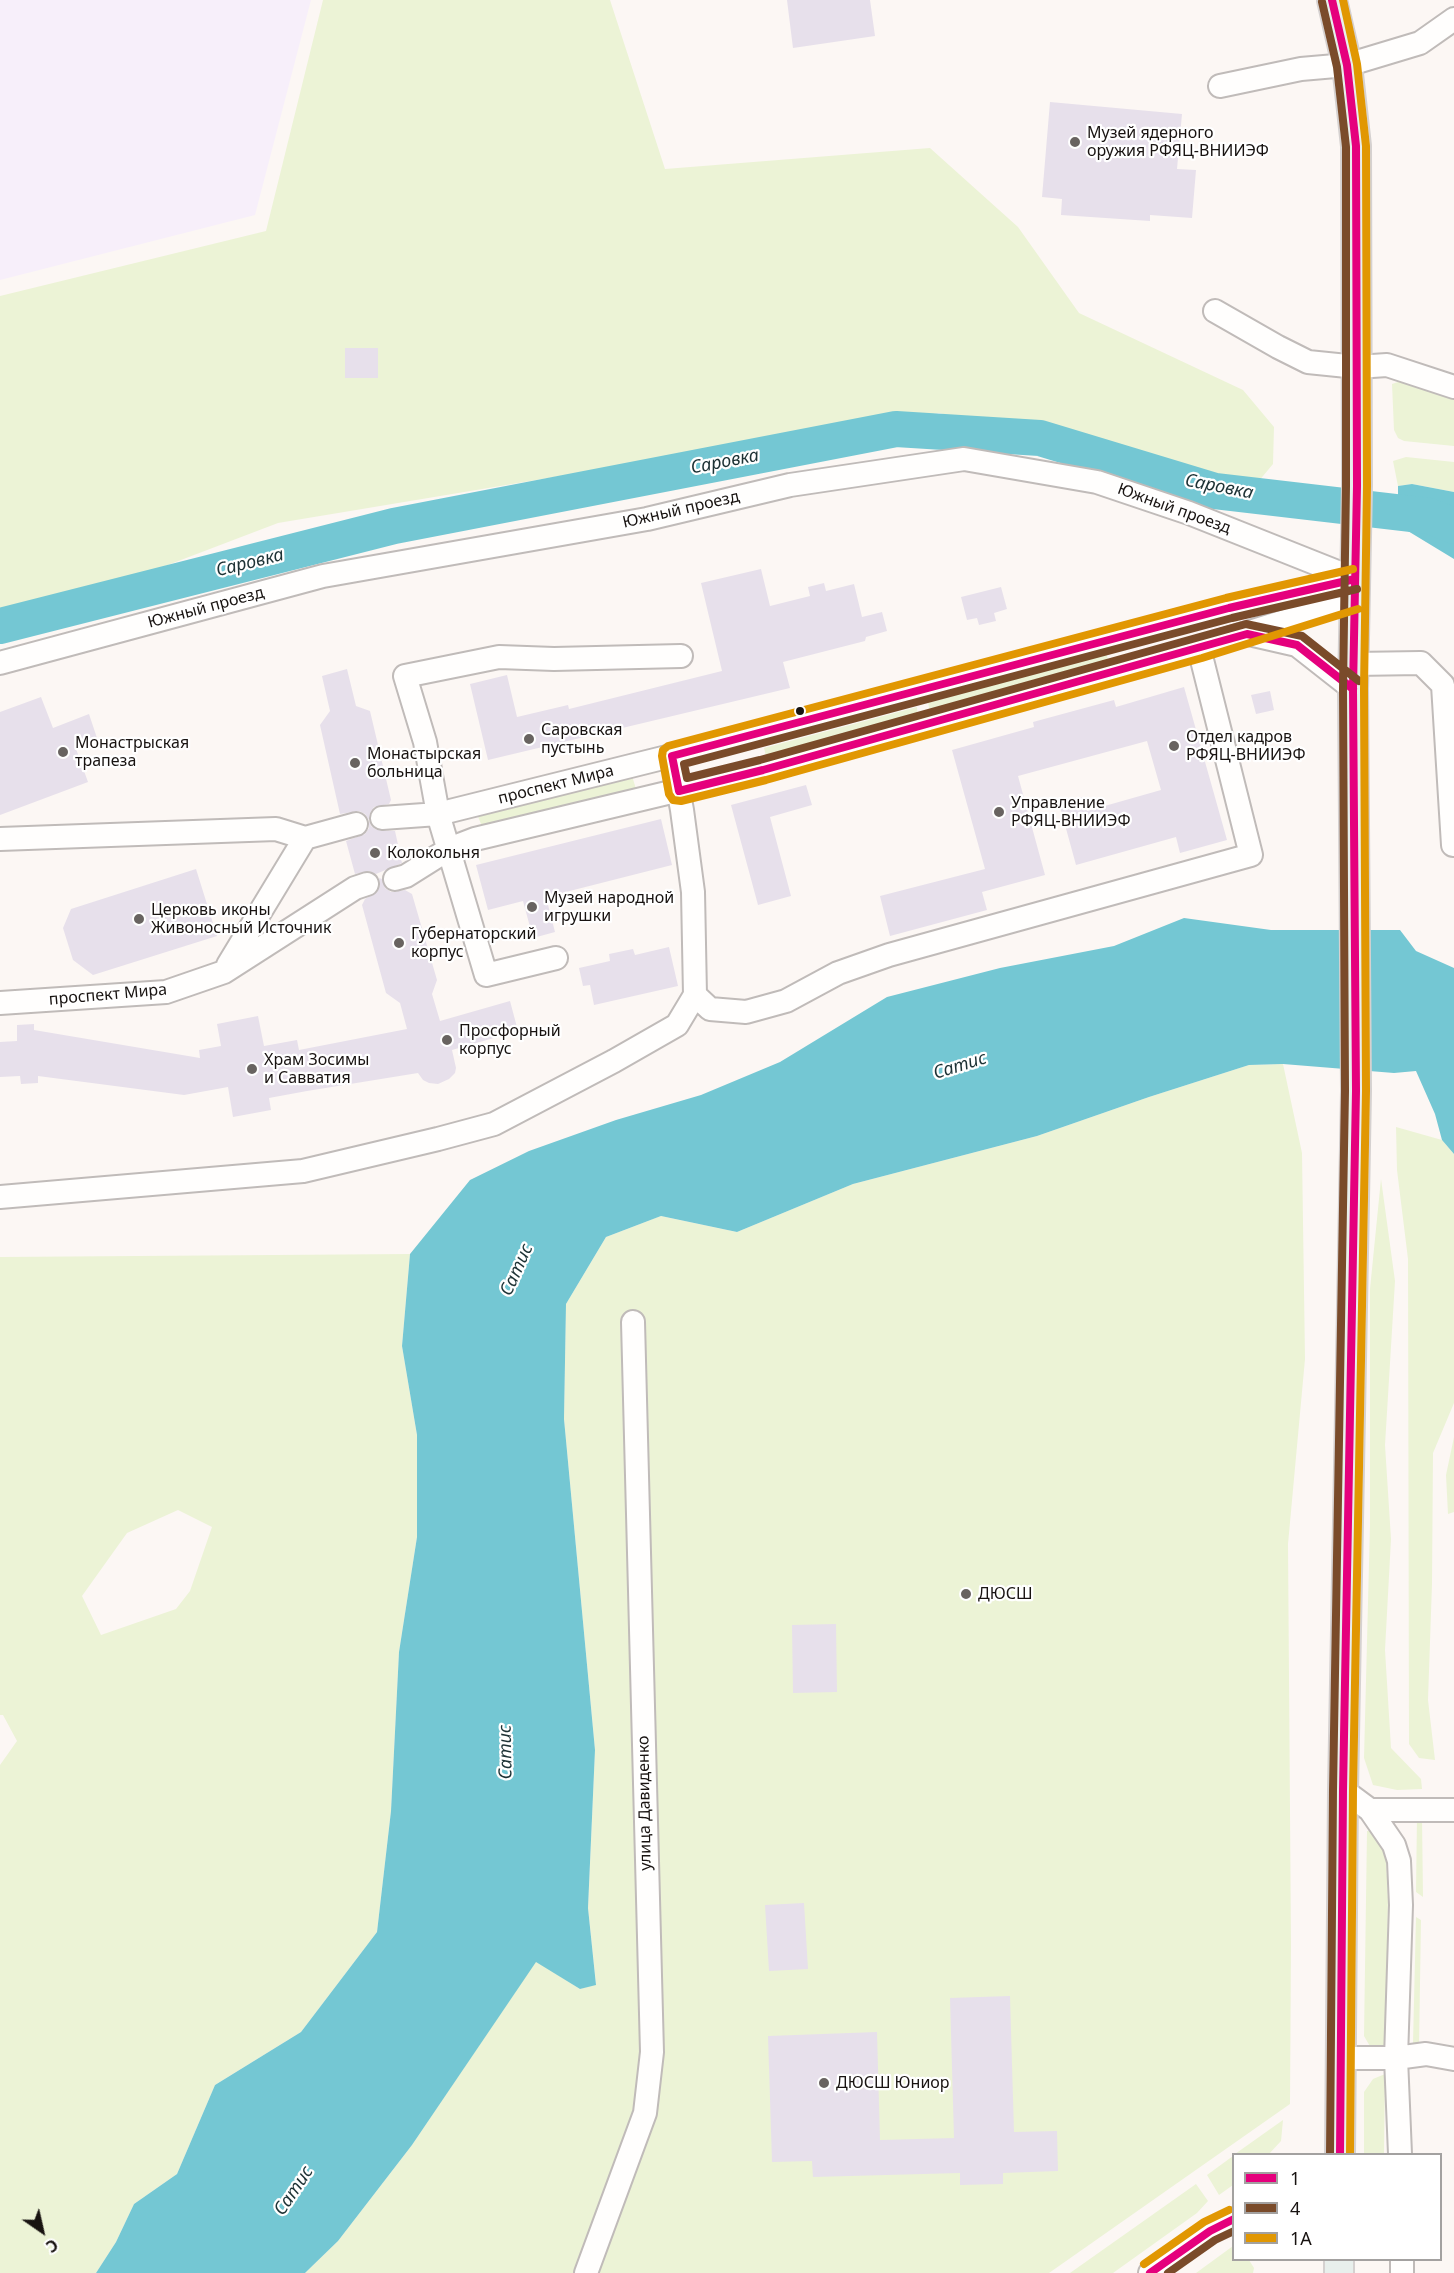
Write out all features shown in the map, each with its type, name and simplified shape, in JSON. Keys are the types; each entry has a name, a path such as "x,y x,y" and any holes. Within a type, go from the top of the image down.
{"main road":[{"path":"1332,0 1347,65 1356,146 1357,367 1353,676 1356,1091 1343,1790 1340,2153"}],"street":[{"path":"1220,86 1300,69 1347,65 1420,43 1454,19"},
{"path":"1215,311 1308,362 1357,367 1387,365 1454,387"},
{"name":"Южный проезд","path":"0,663 323,576 647,519 790,485 964,459 1097,482 1189,513 1355,589"},
{"name":"проспект Мира","path":"395,879 406,876 449,849 475,839 774,767 1198,648 1247,634 1355,589"},
{"name":"проспект Мира","path":"382,818 438,814 672,756 1229,608 1355,589"},
{"path":"1247,634 1297,645 1353,676 1421,663 1443,685 1452,845"},
{"path":"695,995 710,1009 746,1012 786,1001 838,973 889,955 1251,855 1198,648"},
{"path":"556,958 486,975 438,814 425,742 405,676 499,657 554,659 681,656"},
{"path":"0,1197 303,1171 438,1139 494,1124 677,1025 695,995 693,892 672,756"},
{"path":"0,839 276,829 305,838 356,824"},
{"path":"224,972 305,838"},
{"name":"проспект Мира","path":"0,1003 166,992 224,972 354,888 367,884"},
{"name":"улица Давиденко","path":"585,2273 645,2113 652,2052 633,1322"},
{"path":"1343,1790 1370,1810 1394,1845 1399,1861 1401,1905 1396,2058 1400,2153"},
{"path":"1370,1810 1454,1810"},
{"path":"1340,2058 1396,2058 1426,2054 1454,2059"},
{"path":"1150,2273 1210,2231 1232,2220"}],"shaded area":[{"path":"0,0 311,0 255,215 0,280"}],"green space":[{"path":"323,0 610,0 665,169 930,148 1018,227 1079,313 1243,390 1274,427 1273,464 1248,494 939,413 278,523 0,629 0,296 266,231"},
{"path":"1404,380 1417,382 1454,399 1454,446 1404,441 1398,438 1394,430 1392,384"},
{"path":"1406,457 1454,462 1454,492 1412,484 1398,486 1393,461"},
{"path":"1106,652 1109,664 931,715 928,703"},
{"path":"917,707 918,719 767,760 764,748"},
{"path":"632,776 637,792 483,829 477,814"},
{"path":"1283,1064 1302,1153 1305,1359 1288,1544 1290,2104 1049,2273 305,2273 338,2241 412,2145 536,1961 580,1989 596,1984 588,1908 595,1750 564,1419 566,1304 606,1237 661,1216 737,1232 853,1184 1037,1136 1249,1065"},
{"path":"1396,1127 1442,1140 1454,1154 1454,1403 1433,1453 1428,1700 1435,1760 1419,1758 1409,1744 1408,1259 1397,1170"},
{"path":"1381,1179 1395,1281 1385,1445 1391,1539 1385,1650 1391,1748 1421,1779 1422,1789 1397,1790 1373,1785 1364,1758 1370,1525 1370,1289"},
{"path":"410,1254 402,1346 417,1435 417,1537 399,1652 391,1811 377,1932 301,2032 215,2085 177,2174 134,2204 116,2242 96,2273 0,2273 0,1765 17,1741 3,1715 0,1715 0,1257","holes":["178,1510 212,1527 190,1591 176,1609 101,1635 82,1596 127,1533"]},
{"path":"1454,1437 1454,1512 1448,1514 1446,1475"},
{"path":"1417,1816 1422,1818 1423,1897 1416,1892"},
{"path":"1367,1831 1373,1831 1386,1856 1388,1898 1386,2050 1371,2048 1364,2036"},
{"path":"1416,1917 1421,1920 1419,2047 1413,2043"},
{"path":"1385,2074 1384,2153 1364,2153 1364,2092 1373,2079"},
{"path":"1283,2120 1281,2141 1270,2153 1236,2153"},
{"path":"1232,2157 1232,2186 1219,2195 1207,2175"},
{"path":"1196,2184 1208,2201 1197,2213 1113,2273 1070,2273"},
{"path":"1232,2247 1232,2261 1250,2261 1254,2268 1253,2273 1196,2273"}],"water":[{"path":"1412,484 1454,492 1454,559 1398,525 1398,486"},
{"name":"Сатис","path":"1184,918 1271,930 1400,930 1416,951 1454,968 1454,1154 1442,1140 1435,1114 1416,1071 1394,1073 1283,1064 1249,1065 1037,1136 853,1184 737,1232 661,1216 606,1237 566,1304 564,1419 595,1750 588,1908 596,1985 580,1989 536,1962 412,2145 338,2241 305,2273 96,2273 116,2242 134,2204 177,2174 215,2085 301,2032 377,1932 391,1811 399,1652 417,1537 417,1435 402,1346 410,1254 470,1180 529,1151 616,1120 701,1095 780,1062 887,997 1000,968 1114,946"}],"building":[{"path":"787,0 870,0 875,36 793,48"},
{"name":"Музей ядерного оружия РФЯЦ-ВНИИЭФ","path":"1050,102 1182,114 1177,169 1196,170 1192,218 1150,215 1150,221 1061,215 1062,199 1042,197"},
{"path":"345,348 378,348 378,378 345,378"},
{"path":"761,569 770,606 810,596 808,587 824,583 826,591 854,584 862,617 882,612 887,631 866,637 865,641 783,662 790,688 488,760 470,684 507,675 517,717 568,705 569,709 722,671 701,583"},
{"path":"1001,587 1007,609 994,613 996,621 979,625 977,618 967,620 961,597"},
{"name":"Монастырская больница","path":"347,669 356,706 370,711 391,800 389,804 374,807 369,820 359,811 340,814 320,725 330,711 322,676"},
{"path":"1184,687 1227,840 1180,853 1176,837 1076,865 1059,803 1082,797 1087,811 1161,790 1147,741 1018,776 1045,875 982,892 987,910 890,936 880,896 985,869 952,750 1034,727 1033,722 1114,700 1116,707"},
{"path":"1270,691 1274,710 1256,714 1251,695"},
{"name":"Монастрыская трапеза","path":"41,697 53,728 89,714 97,738 75,746 88,782 0,815 0,712"},
{"path":"806,785 812,805 770,817 791,896 758,905 731,805"},
{"path":"661,819 672,865 546,897 555,932 533,938 523,901 488,910 476,865"},
{"name":"Колокольня","path":"369,820 371,826 377,830 395,831 402,863 376,874 369,871 355,874 346,841 365,834 369,828"},
{"name":"Церковь иконы Живоносный Источник","path":"196,869 217,936 93,975 73,960 63,928 71,909"},
{"path":"379,878 382,879 385,888 391,892 405,890 412,894 437,980 432,994 440,1021 510,1001 518,1031 452,1050 456,1068 455,1073 449,1079 438,1084 429,1083 423,1080 418,1073 307,1091 269,1098 271,1110 233,1117 228,1087 184,1095 38,1076 38,1083 21,1084 20,1076 0,1077 0,1042 17,1041 17,1025 34,1024 34,1030 200,1058 199,1050 221,1046 217,1024 258,1016 264,1046 297,1040 299,1050 407,1029 400,1003 386,993 362,905 365,899 377,892 380,886"},
{"path":"669,947 678,986 594,1005 590,985 583,986 579,968 610,961 609,954 633,949 635,955"},
{"path":"836,1624 837,1692 793,1693 792,1625"},
{"path":"804,1903 808,1969 769,1971 765,1905"},
{"name":"ДЮСШ Юниор","path":"1010,1996 1014,2132 1057,2131 1058,2171 1003,2173 1003,2184 960,2185 960,2173 813,2177 812,2161 772,2162 768,2036 877,2032 880,2140 954,2138 950,1998"}],"waterway":[{"name":"Саровка","path":"0,626 394,526 896,429 1040,438 1215,491 1429,516 1454,526"}],"transit line":[{"name":"1","path":"1332,0 1347,65 1356,146 1357,486 1353,689 1356,1091 1343,1790 1340,2153"},
{"name":"1А","path":"1343,0 1357,64 1366,146 1367,486 1364,689 1366,1091 1353,1790 1350,2153"},
{"name":"4","path":"1322,2 1337,67 1346,147 1346,486 1343,689 1345,1091 1333,1790 1330,2153"},
{"name":"1А","path":"1353,569 1226,598 668,746 663,750 662,756 669,794 673,800 681,801 766,780 1202,658 1358,609"},
{"name":"1","path":"1353,689 1297,645 1247,634 763,770 679,791 672,756 1229,608 1355,579"},
{"name":"4","path":"1357,589 1232,618 684,764 687,778 760,760 1246,624 1302,636 1359,681"},
{"name":"1А","path":"1144,2264 1204,2222 1229,2210"},
{"name":"1","path":"1150,2273 1210,2231 1232,2220"},
{"name":"4","path":"1168,2273 1215,2240 1232,2232"}],"place":[{"name":"Музей ядерного оружия РФЯЦ-ВНИИЭФ","path":"1075,142"},
{"name":"Саровская пустынь","path":"529,739"},
{"name":"Отдел кадров РФЯЦ-ВНИИЭФ","path":"1174,746"},
{"name":"Монастрыская трапеза","path":"63,752"},
{"name":"Монастырская больница","path":"355,763"},
{"name":"Управление РФЯЦ-ВНИИЭФ","path":"999,812"},
{"name":"Колокольня","path":"375,853"},
{"name":"Музей народной игрушки","path":"532,907"},
{"name":"Церковь иконы Живоносный Источник","path":"139,919"},
{"name":"Губернаторский корпус","path":"399,943"},
{"name":"Просфорный корпус","path":"447,1040"},
{"name":"Храм Зосимы и Савватия","path":"252,1069"},
{"name":"ДЮСШ","path":"966,1594"},
{"name":"ДЮСШ Юниор","path":"824,2083"}]}
